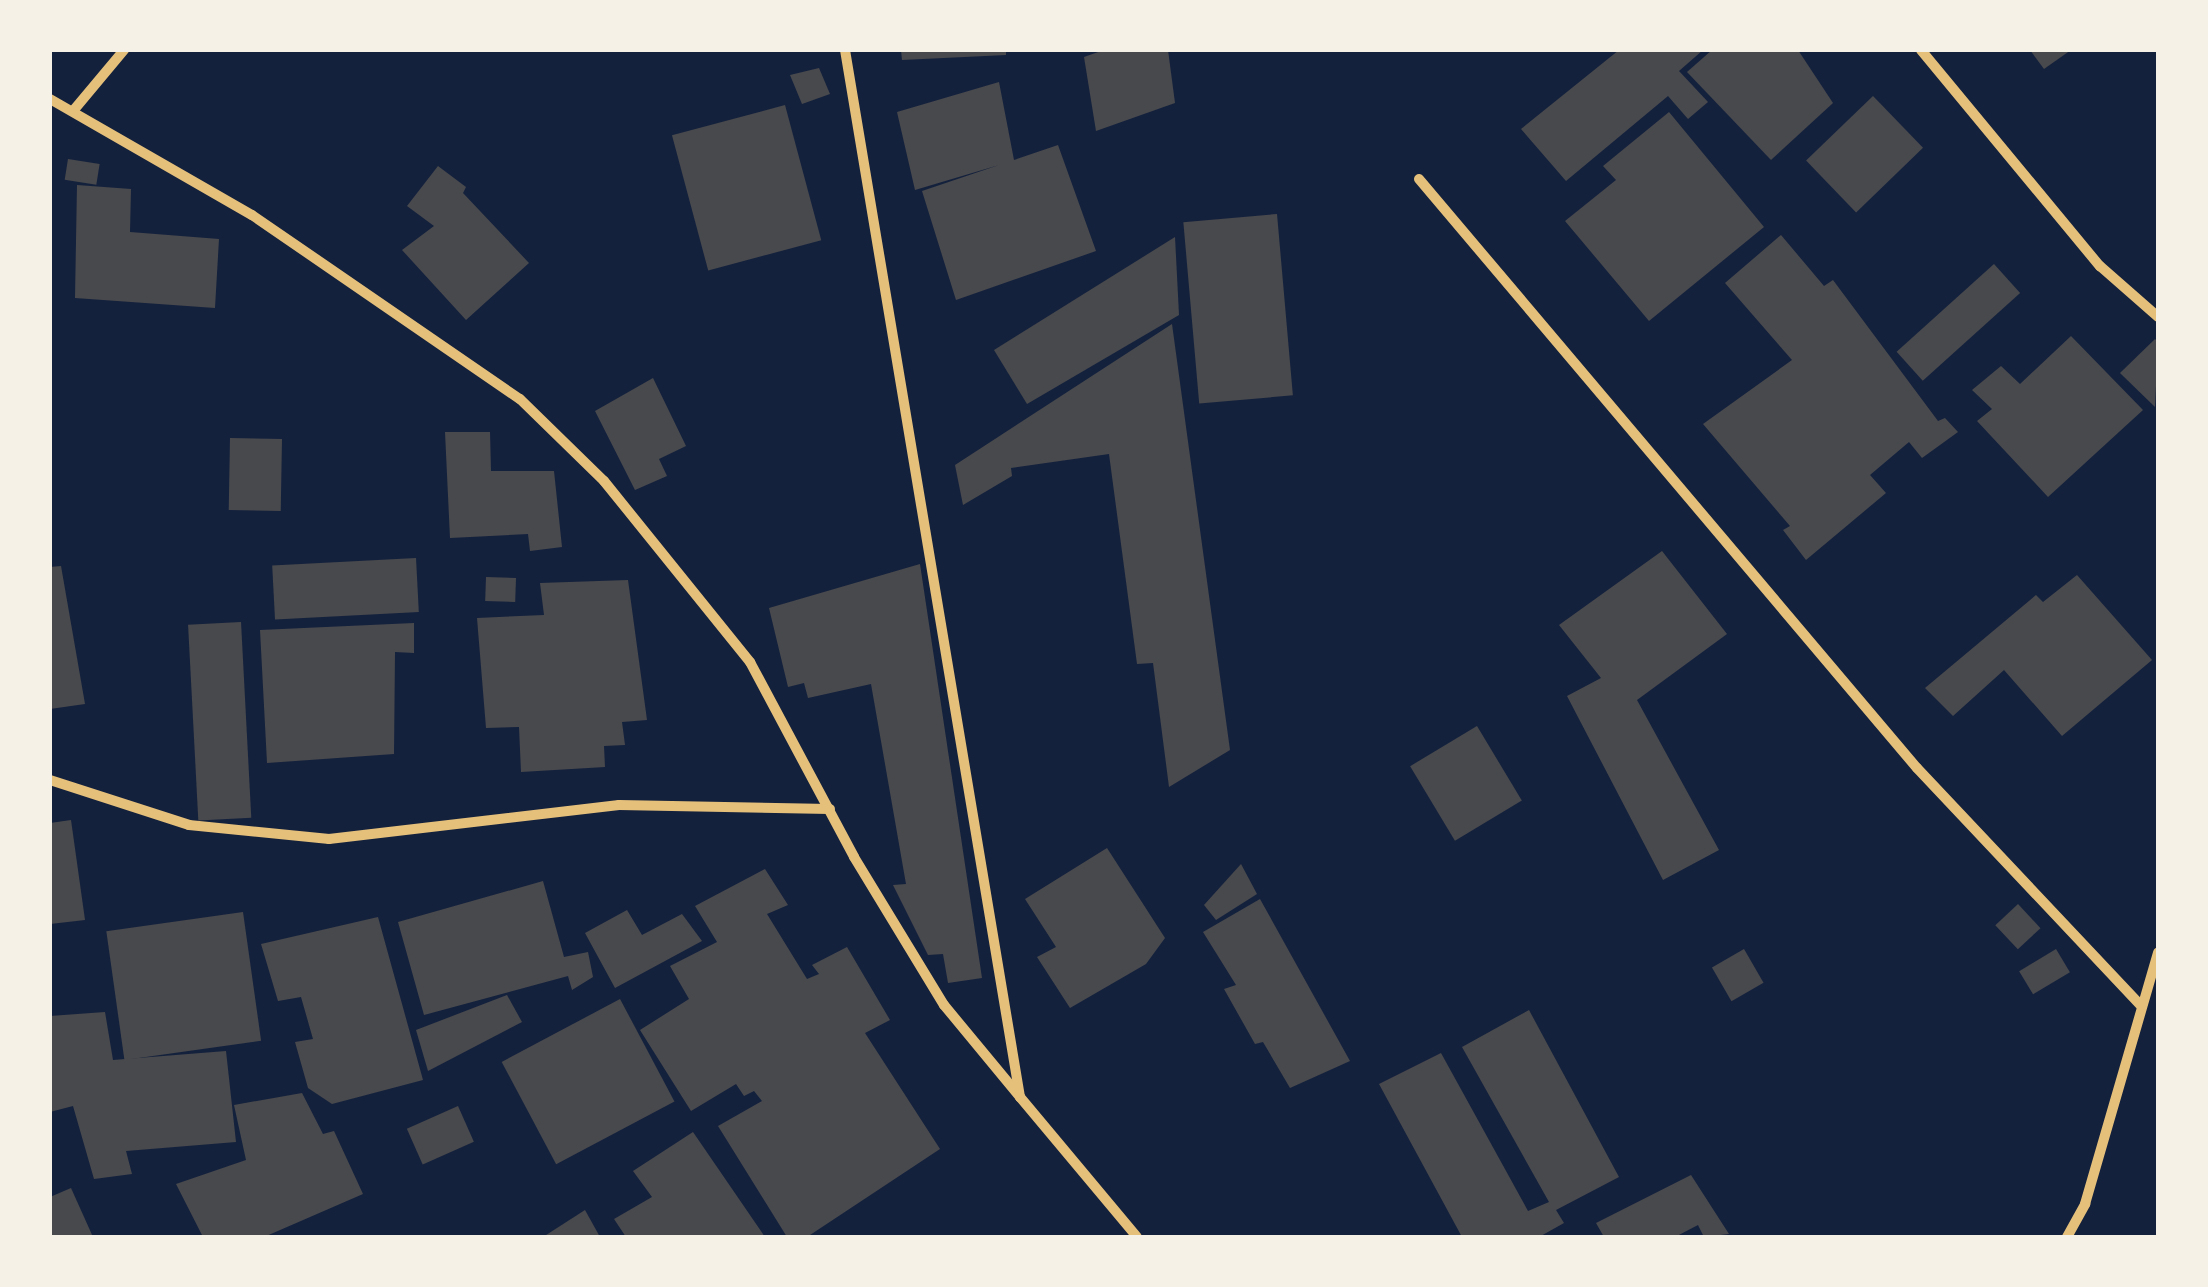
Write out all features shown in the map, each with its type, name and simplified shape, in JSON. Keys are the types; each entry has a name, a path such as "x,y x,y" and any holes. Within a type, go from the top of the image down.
{"street":[{"path":"73,110 124,50"},
{"path":"844,50 1020,1097"},
{"path":"1921,50 2100,266 2158,317"},
{"path":"50,99 252,216 520,398 604,481 750,662 944,1006 1138,1237"},
{"path":"1419,179 1917,768 2140,1006"},
{"path":"50,780 189,825 328,839 620,805 830,809"},
{"path":"2067,1237 2084,1204 2158,952"}],"building":[{"path":"901,50 1006,50 1006,55 902,60"},
{"path":"1104,50 1168,50 1175,103 1096,131 1084,57"},
{"path":"1619,50 1703,50 1679,71 1708,102 1688,119 1668,96 1566,181 1521,129"},
{"path":"1712,50 1798,50 1833,103 1771,160 1687,72"},
{"path":"2030,50 2071,50 2044,69"},
{"path":"819,68 830,94 802,104 790,75"},
{"path":"999,82 1014,160 1058,145 1096,251 956,300 922,191 999,165 915,190 897,112"},
{"path":"1873,96 1923,148 1856,212 1806,161"},
{"path":"785,105 821,240 708,271 672,135"},
{"path":"1669,112 1764,227 1649,321 1565,221 1616,180 1603,166"},
{"path":"68,159 100,164 96,185 65,180"},
{"path":"438,166 466,187 463,193 529,263 466,320 402,250 434,226 407,206"},
{"path":"77,185 131,189 130,232 219,239 215,308 75,298"},
{"path":"1277,214 1293,395 1199,404 1183,222"},
{"path":"1781,235 1824,286 1833,280 1938,421 1945,418 1958,432 1922,458 1909,442 1870,475 1886,493 1806,560 1783,530 1790,526 1703,424 1792,360 1725,283"},
{"path":"1175,237 1179,315 1027,404 994,350"},
{"path":"1994,264 2020,293 1923,381 1897,352"},
{"path":"1172,324 1230,750 1169,787 1153,663 1137,664 1109,454 1011,468 1012,476 963,505 955,465"},
{"path":"2071,336 2143,410 2048,497 1977,421 1992,409 1972,390 2001,366 2020,384"},
{"path":"2155,339 2158,342 2155,407 2120,373"},
{"path":"653,378 686,446 659,459 667,476 635,490 595,411"},
{"path":"445,432 490,432 491,471 554,471 562,547 530,551 528,534 450,538"},
{"path":"230,438 282,439 281,511 229,510"},
{"path":"1662,551 1727,634 1637,700 1719,850 1663,880 1567,696 1601,678 1559,625"},
{"path":"416,558 419,612 275,619 272,566"},
{"path":"920,564 982,978 948,983 943,954 928,955 893,885 906,884 871,684 808,698 804,683 788,687 769,608"},
{"path":"61,566 85,704 50,709 50,567"},
{"path":"2077,575 2152,660 2062,736 2004,670 1953,716 1925,688 2036,595 2043,602"},
{"path":"486,577 516,578 515,602 485,601"},
{"path":"628,580 647,720 622,722 625,745 604,746 605,767 521,772 519,727 486,728 477,618 544,615 540,583"},
{"path":"241,622 251,818 198,821 188,625"},
{"path":"414,623 414,653 395,652 394,754 267,763 260,630"},
{"path":"1477,726 1522,801 1455,841 1410,766"},
{"path":"71,820 85,920 50,924 50,823"},
{"path":"1107,848 1165,938 1146,964 1070,1008 1037,957 1056,947 1025,899"},
{"path":"1241,864 1257,894 1216,920 1204,905"},
{"path":"765,869 788,905 767,914 807,979 819,974 812,965 847,947 890,1020 865,1033 940,1149 807,1237 787,1237 718,1126 762,1101 754,1091 744,1096 736,1084 691,1111 640,1030 689,999 670,966 717,942 695,906"},
{"path":"543,881 564,957 588,952 593,977 572,990 568,976 424,1015 398,922"},
{"path":"1260,899 1350,1061 1290,1088 1263,1042 1255,1044 1224,989 1236,985 1203,932"},
{"path":"2018,904 2041,928 2018,949 1995,925"},
{"path":"627,910 642,935 682,914 702,941 615,988 585,933"},
{"path":"243,912 261,1041 124,1060 106,931"},
{"path":"378,917 423,1080 332,1104 308,1088 295,1042 313,1039 301,997 278,1001 261,944"},
{"path":"1744,949 1764,983 1731,1001 1712,968"},
{"path":"2056,949 2070,972 2033,994 2019,971"},
{"path":"507,995 522,1022 428,1071 416,1030"},
{"path":"620,999 674,1101 556,1164 502,1062"},
{"path":"1529,1010 1619,1177 1556,1210 1564,1223 1539,1237 1462,1237 1379,1084 1441,1053 1528,1211 1549,1202 1462,1047"},
{"path":"105,1012 113,1060 226,1051 236,1142 126,1151 132,1174 94,1179 73,1106 50,1112 50,1016"},
{"path":"302,1093 323,1134 334,1131 363,1194 264,1237 203,1237 176,1184 246,1160 234,1105"},
{"path":"458,1106 474,1142 423,1164 407,1129"},
{"path":"693,1132 765,1237 626,1237 614,1219 652,1197 633,1171"},
{"path":"1691,1175 1729,1234 1704,1237 1698,1225 1675,1237 1604,1237 1596,1223"},
{"path":"71,1188 93,1237 50,1237 50,1197"},
{"path":"585,1210 600,1237 543,1237"}]}
